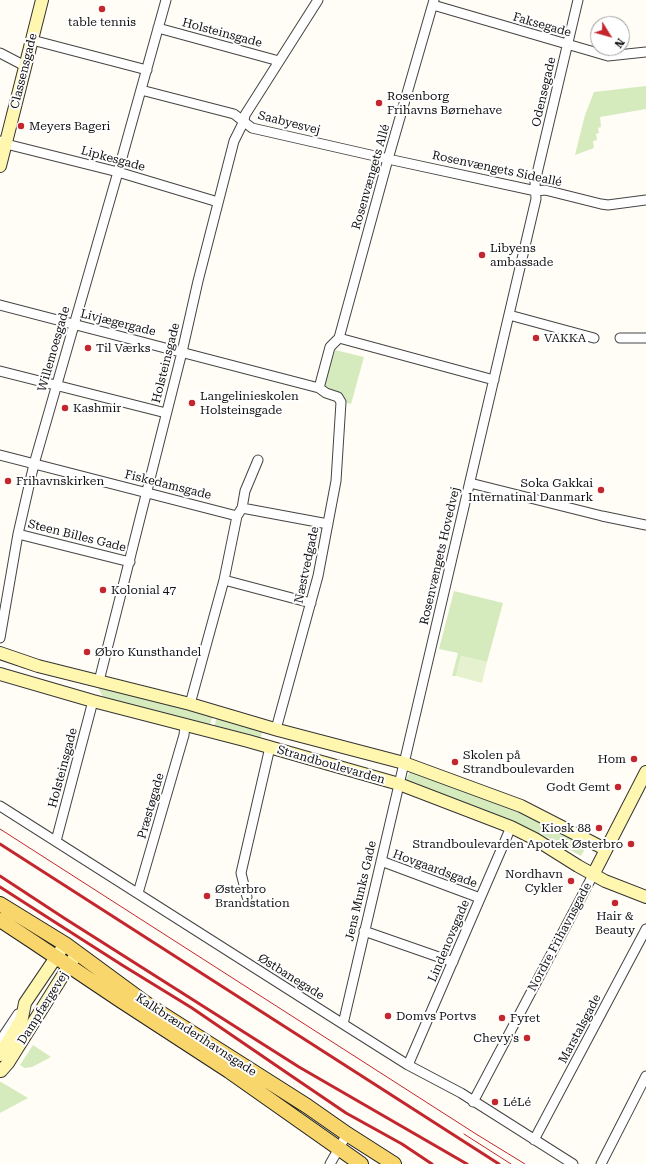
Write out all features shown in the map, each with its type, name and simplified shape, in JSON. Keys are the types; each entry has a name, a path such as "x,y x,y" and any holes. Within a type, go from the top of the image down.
{"main road":[{"name":"Kalkbrænderihavnsgade","path":"0,904 65,944 148,1005 307,1106 394,1164"},
{"name":"Kalkbrænderihavnsgade","path":"0,920 229,1071 348,1159"},
{"path":"347,1134 349,1143 348,1159"}],"street":[{"name":"Classensgade","path":"0,166 3,143 42,0"},
{"name":"Willemoesgade","path":"0,638 18,534 34,464 166,0"},
{"name":"Holsteinsgade","path":"99,681 130,562 198,281 234,141 244,121 245,115 318,0"},
{"name":"Odensegade","path":"536,191 535,182 578,0"},
{"name":"Faksegade","path":"433,2 568,45 608,56 646,52"},
{"name":"Rosenvængets Allé","path":"319,388 330,347 339,338 433,2"},
{"name":"Holsteinsgade","path":"158,28 279,61"},
{"path":"32,40 147,70"},
{"path":"0,52 25,66"},
{"name":"Saabyesvej","path":"141,90 234,114 252,128 388,159"},
{"name":"Lipkesgade","path":"3,143 118,172 218,202"},
{"name":"Rosenvængets Sideallé","path":"388,159 536,191 545,190 601,204 608,205 646,200"},
{"name":"Rosenvængets Hovedvej","path":"404,763 536,199 536,191"},
{"name":"Livjægergade","path":"0,305 319,388 326,393 338,396 341,402"},
{"path":"509,315 594,338"},
{"path":"339,338 494,380"},
{"path":"620,338 646,338"},
{"path":"0,371 166,413"},
{"name":"Næstvedgade","path":"276,729 318,576 336,481 341,402"},
{"name":"Fiskedamsgade","path":"0,455 147,492 240,512 328,524"},
{"path":"190,704 224,580 245,491 258,460"},
{"path":"470,483 602,516 646,525"},
{"name":"Steen Billes Gade","path":"18,534 130,562"},
{"path":"224,580 311,603"},
{"name":"Strandboulevarden","path":"0,653 38,666 190,704 276,729 404,763 521,806 605,849"},
{"name":"Strandboulevarden","path":"0,676 270,747 399,784 511,827 545,844 593,875 616,886 646,897"},
{"name":"Holsteinsgade","path":"56,841 93,701"},
{"name":"Præstøgade","path":"138,893 182,742 185,725"},
{"path":"247,897 241,873 270,747"},
{"name":"Jens Munks Gade","path":"342,1024 404,763"},
{"name":"Nordre Frihavnsgade","path":"473,1102 646,772"},
{"name":"Østbanegade","path":"0,806 342,1024 408,1065 461,1093 572,1164"},
{"name":"Lindenovsgade","path":"408,1065 511,827"},
{"name":"Hovgaardsgade","path":"381,861 480,898"},
{"name":"Marstalsgade","path":"534,1140 646,929"},
{"path":"364,931 453,962"},
{"name":"Dampfærgevej","path":"0,1041 65,944"},
{"name":"Dampfærgevej","path":"2,1065 77,953"},
{"name":"Dampfærgevej","path":"2,1065 22,1018 25,1003"},
{"path":"601,1164 646,1076"},
{"path":"330,1164 348,1159"}],"green space":[{"path":"646,86 646,109 600,117 601,127 598,128 599,133 596,134 597,140 593,141 594,148 575,155 585,115 594,92"},
{"path":"335,350 364,357 351,404 347,403 340,393 327,391 324,387"},
{"path":"454,591 503,603 487,662 461,656 456,676 452,676 458,653 439,649"},
{"path":"461,656 487,662 482,683 456,676"},
{"path":"99,684 213,715 209,728 105,700 98,688"},
{"path":"217,715 264,728 259,741 214,729"},
{"path":"411,769 528,816 586,847 581,856 547,837 405,782"},
{"path":"33,1045 51,1057 32,1067 25,1068 20,1065"},
{"path":"1,1082 28,1098 0,1113"}],"tram line":[{"path":"0,829 525,1164"},
{"path":"464,1134 511,1164"}],"railway":[{"path":"0,844 499,1164"},
{"path":"0,876 299,1067 467,1164"},
{"path":"0,887 192,1008 346,1113 402,1144 432,1164"}],"place":[{"name":"table tennis","path":"102,9"},
{"name":"Rosenborg Frihavns Børnehave","path":"379,103"},
{"name":"Meyers Bageri","path":"21,126"},
{"name":"Libyens ambassade","path":"482,255"},
{"name":"VAKKA","path":"536,338"},
{"name":"Til Værks","path":"88,348"},
{"name":"Langelinieskolen Holsteinsgade","path":"192,403"},
{"name":"Kashmir","path":"65,408"},
{"name":"Frihavnskirken","path":"8,481"},
{"name":"Soka Gakkai Internatinal Danmark","path":"601,490"},
{"name":"Kolonial 47","path":"103,590"},
{"name":"Øbro Kunsthandel","path":"87,652"},
{"name":"Hom","path":"634,759"},
{"name":"Skolen på Strandboulevarden","path":"455,762"},
{"name":"Godt Gemt","path":"618,787"},
{"name":"Kiosk 88","path":"599,828"},
{"name":"Strandboulevarden Apotek Østerbro","path":"631,844"},
{"name":"Nordhavn Cykler","path":"571,881"},
{"name":"Østerbro Brandstation","path":"207,896"},
{"name":"Hair & Beauty","path":"615,903"},
{"name":"Domvs Portvs","path":"388,1016"},
{"name":"Fyret","path":"502,1018"},
{"name":"Chevy's","path":"527,1038"},
{"name":"LéLé","path":"495,1102"}]}
